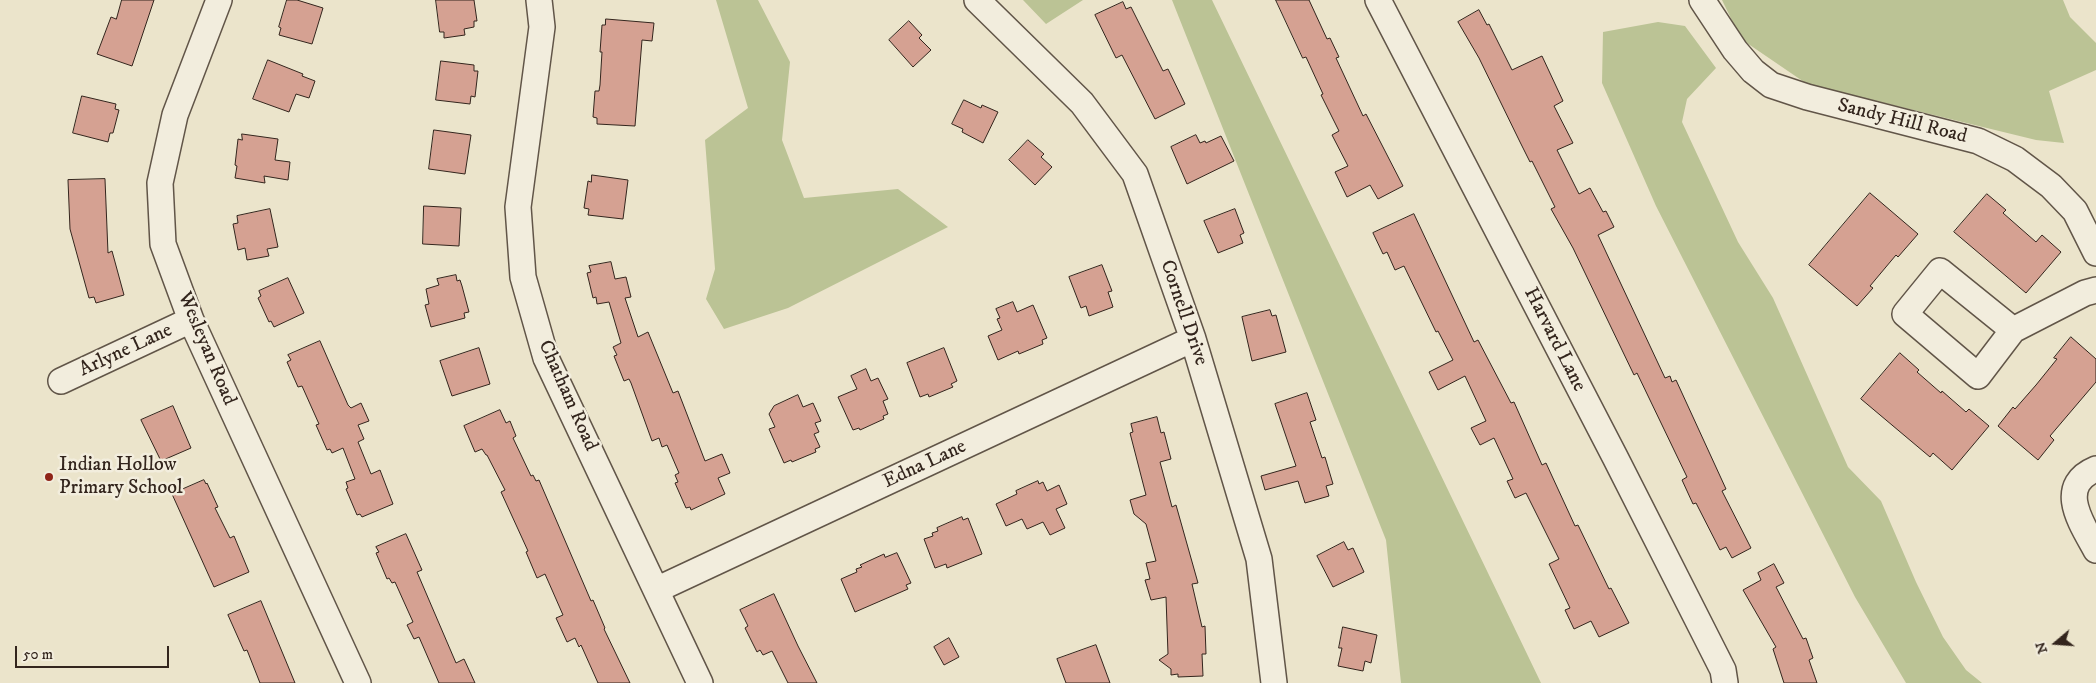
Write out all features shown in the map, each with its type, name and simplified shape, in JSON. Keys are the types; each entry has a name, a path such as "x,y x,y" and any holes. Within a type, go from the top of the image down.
{"street":[{"name":"Wesleyan Road","path":"219,0 175,115 160,183 163,244 191,320 358,683"},
{"name":"Chatham Road","path":"539,0 542,27 518,207 523,277 546,358 700,683"},
{"name":"Cornell Drive","path":"976,0 1082,103 1135,174 1193,339 1259,559 1274,683"},
{"name":"Harvard Lane","path":"1378,0 1615,457 1723,670 1725,683"},
{"name":"Sandy Hill Road","path":"1702,0 1735,50 1753,71 1771,84 1807,97 1978,141 2015,159 2051,186 2075,211 2096,253"},
{"path":"2013,330 2085,293 2096,290"},
{"name":"Arlyne Lane","path":"61,381 191,320"},
{"name":"Edna Lane","path":"656,590 1193,339"},
{"path":"2096,469 2084,474 2078,483 2074,495 2075,508 2096,550"}],"green space":[{"path":"716,0 758,0 790,62 782,140 804,198 898,189 948,227 788,308 724,329 706,299 715,269 705,140 748,108"},
{"path":"1023,0 1083,0 1046,24"},
{"path":"1172,0 1212,0 1541,683 1401,683 1386,540"},
{"path":"1722,0 2063,0 2070,17 2096,43 2096,70 2049,91 2064,143 2036,140 1807,84 1741,39"},
{"path":"1658,22 1685,26 1716,68 1687,99 1682,122 1738,242 1773,298 1848,467 1881,501 1916,582 1943,637 1966,670 1982,683 1906,683 1855,597 1656,206 1602,83 1603,32"}],"building":[{"path":"122,0 154,0 132,66 97,54 111,17 116,19"},
{"path":"287,0 297,0 323,8 312,44 279,35 281,28 279,27"},
{"path":"436,0 474,0 477,21 474,21 474,27 464,29 465,35 444,38 444,32 440,32"},
{"path":"1276,0 1309,0 1327,39 1330,38 1339,57 1336,58 1363,116 1366,114 1403,186 1378,199 1370,185 1347,197 1335,172 1348,166 1332,135 1339,131 1321,95 1323,94 1306,57 1303,58"},
{"path":"1123,2 1126,9 1131,7 1163,71 1168,69 1185,104 1155,119 1122,55 1116,58 1095,15"},
{"path":"1479,10 1487,25 1489,24 1512,70 1542,56 1563,101 1554,106 1573,143 1557,150 1579,194 1590,188 1603,212 1606,211 1614,227 1598,235 1665,378 1670,376 1672,382 1676,380 1726,489 1722,491 1751,548 1732,558 1726,547 1720,550 1696,503 1693,504 1682,480 1687,477 1637,373 1634,375 1573,248 1551,209 1555,207 1532,161 1530,162 1479,58 1458,22"},
{"path":"606,19 654,23 652,41 642,40 635,126 597,124 597,118 593,117 595,91 599,91 600,85 602,25 605,25"},
{"path":"909,21 922,35 919,38 931,50 913,67 889,40"},
{"path":"268,60 315,81 309,98 296,94 289,112 253,99"},
{"path":"441,61 474,65 474,71 478,71 475,97 471,96 470,104 436,100"},
{"path":"82,96 116,104 115,109 119,110 113,133 110,133 108,142 73,133"},
{"path":"964,100 981,108 982,105 998,112 983,143 962,132 963,129 952,124"},
{"path":"434,130 471,135 465,174 429,169"},
{"path":"242,134 278,139 275,160 290,162 288,180 264,176 265,183 235,178 238,139 242,140"},
{"path":"1196,135 1200,143 1205,141 1206,143 1221,136 1234,161 1187,184 1171,147"},
{"path":"1028,140 1044,154 1041,157 1052,167 1035,185 1009,160"},
{"path":"592,175 628,180 623,219 588,215 589,209 584,208 588,181 591,182"},
{"path":"105,179 108,253 112,251 124,295 96,303 94,297 89,298 70,229 68,180"},
{"path":"1870,193 1918,234 1898,257 1896,255 1870,286 1873,288 1857,306 1809,265"},
{"path":"1987,194 2006,210 2003,213 2036,242 2042,235 2061,252 2026,293 1954,232"},
{"path":"424,206 461,208 459,246 423,244"},
{"path":"270,209 278,247 267,249 269,256 247,260 245,248 238,250 233,224 238,223 237,216"},
{"path":"1235,209 1244,233 1240,235 1243,243 1218,253 1204,221"},
{"path":"1414,214 1474,342 1478,340 1511,403 1514,402 1542,465 1546,463 1575,526 1578,525 1609,589 1611,588 1629,623 1599,637 1591,621 1574,629 1565,610 1570,608 1549,564 1559,559 1526,493 1515,498 1507,481 1513,479 1494,438 1480,445 1471,428 1486,421 1465,376 1438,390 1429,372 1453,360 1438,331 1436,332 1404,266 1395,270 1387,252 1383,254 1373,233"},
{"path":"611,262 615,279 626,277 631,297 625,298 638,337 648,332 673,393 678,391 705,461 722,454 730,473 718,478 725,494 691,510 690,507 686,508 675,483 678,482 675,475 679,473 667,445 662,447 659,438 652,441 631,383 629,379 624,381 614,356 617,355 613,347 621,343 609,302 597,304 596,297 593,298 587,273 591,272 589,266"},
{"path":"1102,265 1112,291 1108,292 1113,307 1089,316 1086,306 1081,308 1069,277"},
{"path":"456,275 457,281 460,280 469,312 464,313 465,318 431,327 425,305 429,304 426,289 439,285 437,279"},
{"path":"288,278 304,313 274,327 271,321 269,322 258,298 261,296 259,291"},
{"path":"1013,302 1017,312 1033,305 1047,338 1042,340 1043,344 1019,354 1018,351 998,360 988,336 1002,330 997,319 1000,318 996,309"},
{"path":"1270,310 1272,316 1276,315 1286,352 1252,361 1242,317"},
{"path":"2071,337 2096,359 2096,382 2050,436 2054,440 2038,460 1998,426 2013,407 2015,409 2036,385 2057,359 2054,358"},
{"path":"320,341 348,405 351,408 361,403 369,421 358,425 364,439 358,442 371,474 380,470 393,504 362,517 360,514 357,515 346,489 348,488 346,482 355,479 343,448 332,453 330,449 327,450 316,425 319,424 302,386 298,387 287,362 291,360 288,355"},
{"path":"479,348 490,384 452,396 440,361"},
{"path":"944,348 957,381 951,384 953,387 929,397 928,394 920,397 907,363"},
{"path":"1900,353 1919,370 1917,372 1941,393 1942,391 1966,412 1969,409 1989,426 1952,470 1933,453 1930,457 1861,399"},
{"path":"866,369 871,381 878,378 888,399 883,401 888,414 883,416 884,419 860,430 859,428 853,430 838,397 857,389 851,376"},
{"path":"1307,393 1316,420 1310,422 1322,458 1325,457 1333,484 1326,486 1329,496 1305,503 1298,481 1265,490 1261,476 1296,466 1275,404"},
{"path":"798,395 803,407 813,403 821,421 815,423 819,432 814,434 820,447 815,449 816,452 792,462 791,460 784,463 769,429 775,427 769,414 774,406"},
{"path":"173,406 191,448 161,461 141,420"},
{"path":"500,410 506,423 510,421 516,436 513,438 531,476 533,475 536,481 539,480 591,601 593,600 604,629 630,683 598,683 581,645 579,647 575,638 567,642 556,618 563,615 545,574 537,578 526,552 528,551 501,492 505,490 487,455 482,449 475,452 464,426"},
{"path":"1157,417 1161,433 1164,432 1171,459 1160,462 1172,507 1176,505 1198,583 1192,584 1202,627 1205,626 1206,654 1202,654 1203,676 1178,677 1178,674 1171,675 1171,669 1159,660 1168,654 1166,597 1151,600 1145,580 1150,579 1146,563 1156,561 1146,524 1134,514 1130,500 1146,495 1130,433 1133,432 1131,424"},
{"path":"204,480 218,507 215,508 230,538 234,536 249,572 214,587 172,494"},
{"path":"1038,481 1039,484 1043,482 1047,491 1059,485 1067,504 1056,509 1065,528 1050,535 1043,522 1027,529 1022,519 1006,526 996,504 1017,494 1016,491"},
{"path":"962,517 963,520 968,518 982,554 947,568 946,564 935,568 924,539 933,536 932,533 938,531 937,528"},
{"path":"406,534 422,570 417,572 456,663 464,659 475,683 439,683 419,637 414,639 407,625 413,622 395,582 392,583 389,578 387,579 376,553 379,552 376,547"},
{"path":"1344,542 1348,550 1353,548 1364,572 1333,587 1317,556"},
{"path":"897,553 911,583 906,585 908,589 855,612 841,579 857,572 856,569 862,567 860,565 884,554 885,557"},
{"path":"1774,564 1784,583 1776,587 1803,639 1806,638 1813,658 1809,660 1817,683 1784,683 1773,649 1776,647 1743,590 1761,580 1758,573"},
{"path":"774,594 817,683 788,683 772,651 763,655 760,650 757,652 745,628 748,626 740,610"},
{"path":"261,601 295,683 260,683 247,650 244,651 228,615"},
{"path":"1343,627 1377,635 1371,663 1365,661 1363,671 1338,666 1342,648 1339,648"},
{"path":"949,638 959,657 944,665 934,647"},
{"path":"1096,645 1110,683 1066,683 1057,659"}],"place":[{"name":"Indian Hollow Primary School","path":"49,477"}]}
